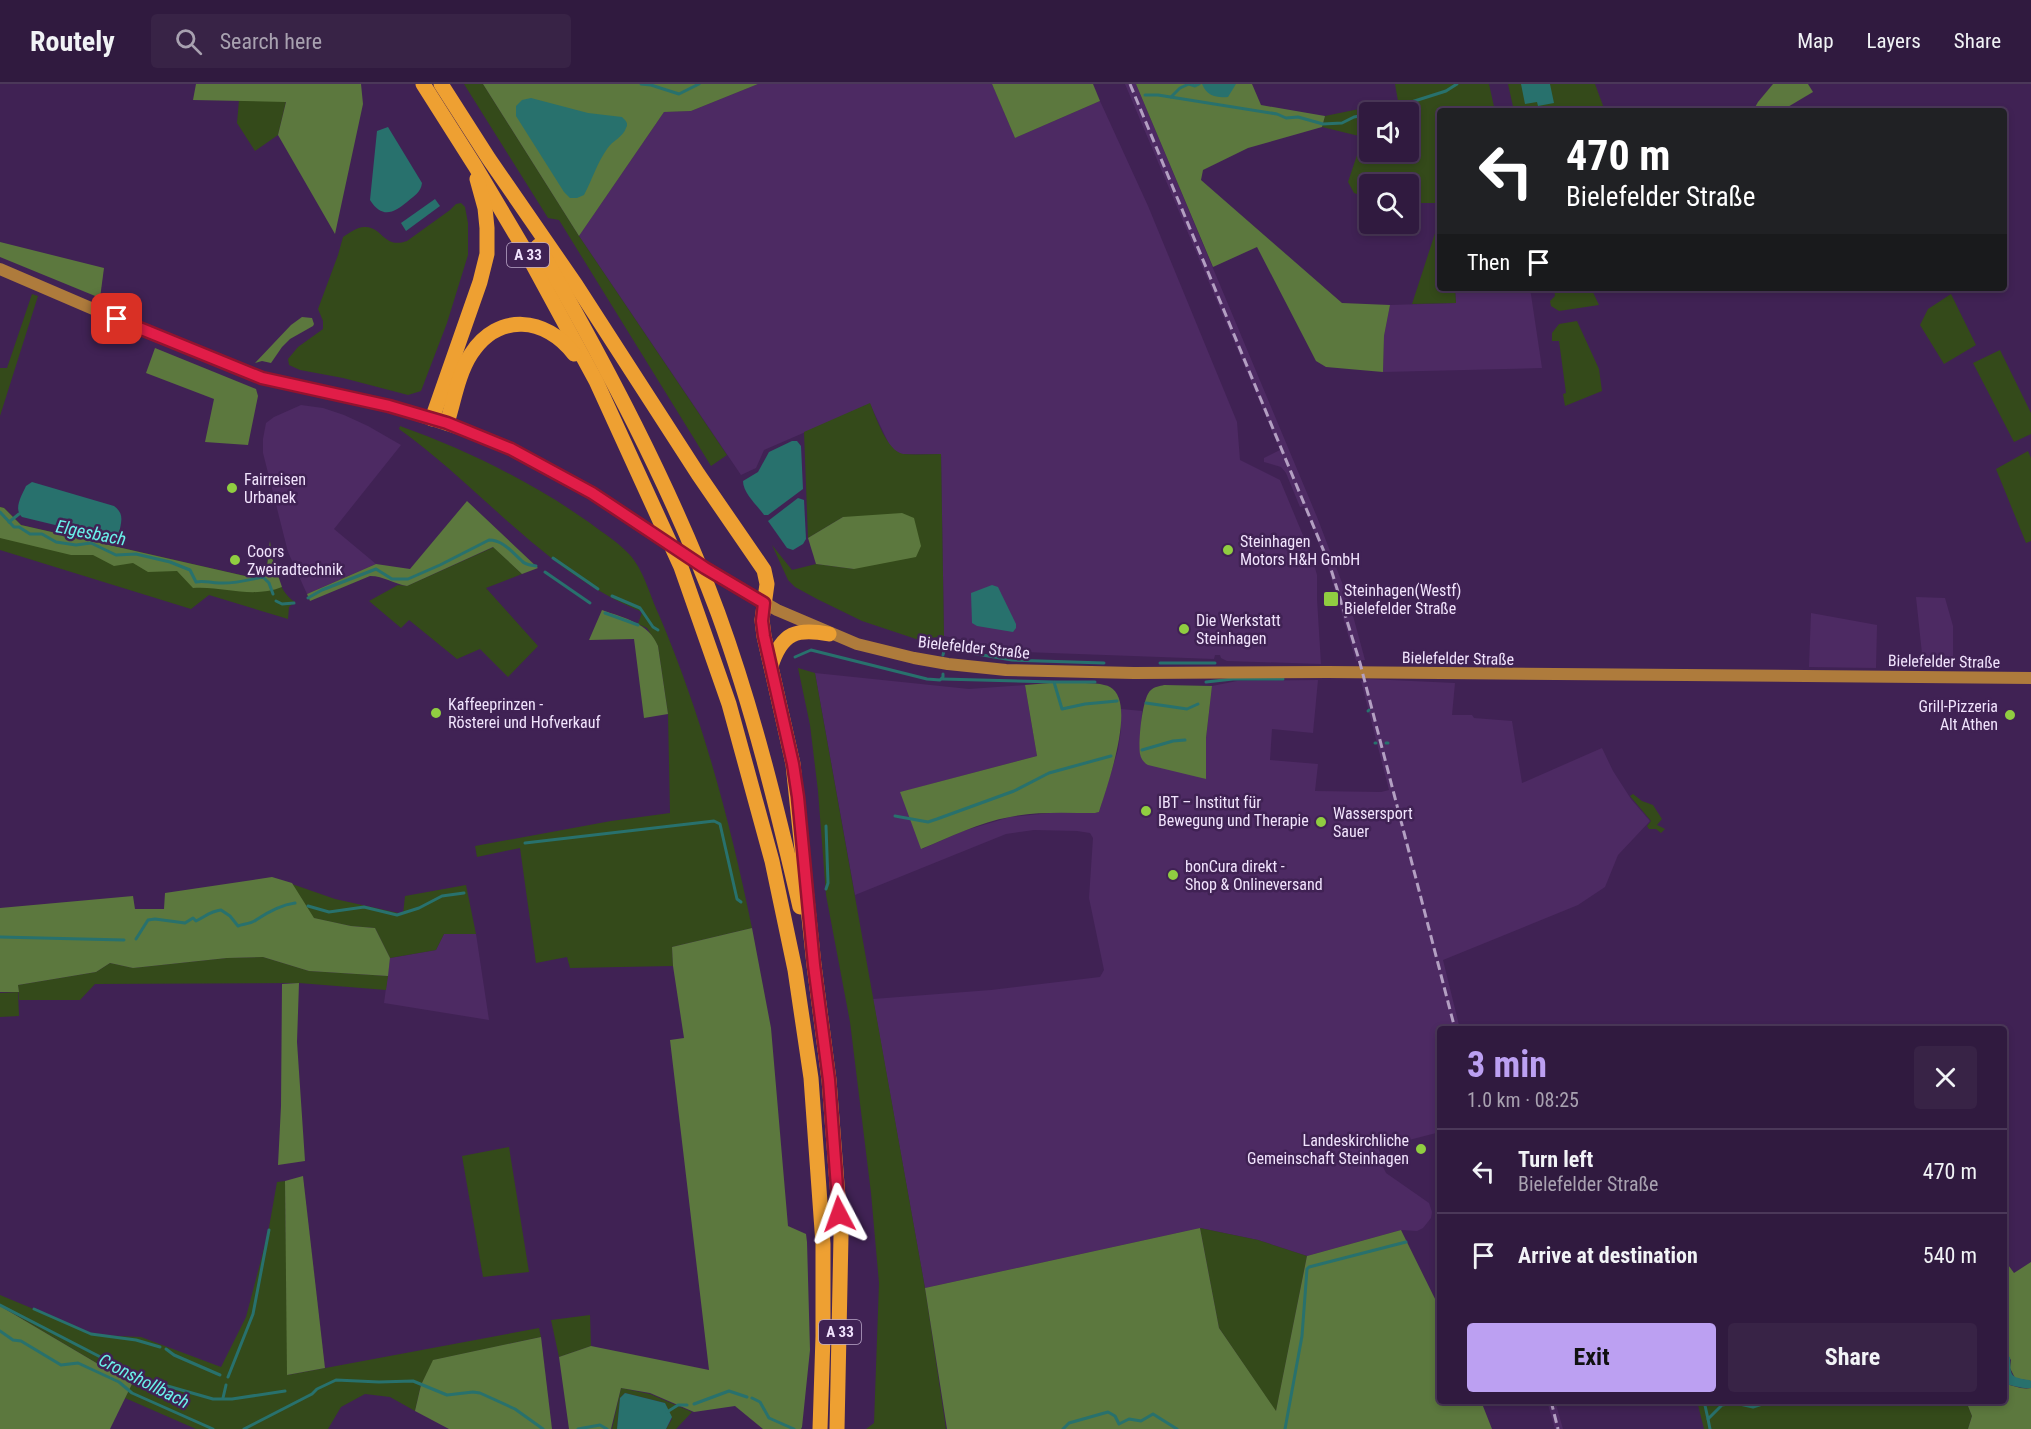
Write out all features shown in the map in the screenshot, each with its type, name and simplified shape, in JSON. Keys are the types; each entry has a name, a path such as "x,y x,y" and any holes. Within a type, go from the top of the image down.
{"highway":[{"name":"A 33","path":"423,84 526,252 596,381 685,576 729,704 772,861 795,970 811,1078 823,1244 820,1429"},
{"name":"A 33","path":"441,84 489,159 603,362 699,566 741,682 759,743 814,965 829,1080 841,1236 837,1429"},
{"path":"439,421 487,254 487,228 480,189 455,134"},
{"path":"489,159 576,285 698,474 757,558 767,577 762,621 798,797 814,965"},
{"path":"439,421 470,356 486,337 505,327 527,325 554,333 567,344 596,381"},
{"path":"771,666 780,645 792,635 804,630 829,634"}],"main road":[{"name":"Bielefelder Straße","path":"0,269 156,336 262,378 389,406 439,421 504,446 592,493 717,576 764,603 829,634 914,658 1006,670 1144,674 1328,672 2031,678"}],"shaded area":[{"path":"196,84 361,84 363,104 335,234 278,135 286,102 193,100"},
{"path":"464,84 483,84 579,236 727,455 711,466 559,220 548,218"},
{"path":"483,84 758,84 691,111 664,112 579,236"},
{"path":"758,84 992,84 1015,138 1100,101 1148,206 1237,422 1240,460 1280,480 1312,557 1317,575 1321,664 1227,661 1220,655 1215,655 1214,659 1024,652 944,636 941,454 901,454 894,450 870,404 764,450 756,468 741,475 579,236 664,112 691,111"},
{"path":"992,84 1093,84 1100,101 1015,138"},
{"path":"1125,84 1136,84 1317,517 1349,601 1365,660 1356,661 1328,567 1304,506 1300,507 1286,473 1281,467 1264,462 1264,458 1280,450"},
{"path":"1136,84 1252,84 1261,105 1325,116 1322,127 1248,148 1203,170 1201,180 1342,303 1390,305 1384,336 1383,372 1326,367 1316,361 1257,247 1213,267"},
{"path":"1395,84 1489,84 1494,108 1437,108 1437,203 1419,203 1419,174 1359,174 1359,195 1354,193 1348,182 1359,149 1359,162 1419,162 1419,102 1393,102 1398,101"},
{"path":"1508,84 1595,84 1604,108 1513,108"},
{"path":"1773,84 1808,84 1813,92 1786,108 1755,108"},
{"path":"239,100 286,101 278,135 255,151 237,123"},
{"path":"1359,109 1359,136 1322,127 1325,116"},
{"path":"461,203 465,207 468,223 468,255 447,323 421,391 408,395 343,378 300,370 289,365 288,359 298,347 323,329 323,321 318,309 343,237 366,227 372,228 393,242 407,241 456,204"},
{"path":"1437,227 1437,291 1455,291 1456,303 1412,304"},
{"path":"0,242 104,268 100,298 0,257"},
{"path":"1455,291 1530,291 1542,368 1383,372 1384,336 1390,305 1456,303"},
{"path":"1554,291 1592,291 1599,305 1559,311 1551,306 1550,301 1555,296"},
{"path":"32,294 38,296 0,416 0,368 7,368"},
{"path":"1951,294 1976,345 1944,364 1920,325 1928,309"},
{"path":"302,317 312,318 313,326 290,339 271,363 262,361 255,363 291,325"},
{"path":"1577,321 1599,369 1602,391 1565,406 1563,394 1566,393 1559,341 1552,341 1552,333 1559,324"},
{"path":"155,348 256,389 258,396 248,445 205,442 214,399 146,373"},
{"path":"2000,350 2031,413 2031,434 2014,442 1973,363"},
{"path":"870,403 883,433 897,452 941,454 944,636 919,640 862,621 817,599 795,587 788,580 772,545 792,570 816,564 854,569 843,517 808,538 804,432"},
{"path":"301,405 323,408 344,415 401,445 334,529 376,564 307,594 288,552 263,453 266,423"},
{"path":"400,426 474,456 545,494 610,538 634,560 646,583 674,653 702,730 734,848 752,928 672,947 673,966 570,968 567,957 536,963 520,848 477,857 475,846 611,821 670,813 668,714 658,646 647,628 638,624 642,612 607,595 544,553 429,452 399,429"},
{"path":"2028,451 2031,458 2031,541 2026,543 1996,469"},
{"path":"467,501 538,568 522,574 493,547 407,586 370,576 310,601 307,594 376,564 410,569"},
{"path":"0,507 4,508 21,525 258,579 266,576 270,541 274,566 280,583 284,591 295,602 289,607 288,619 209,595 191,609 0,550"},
{"path":"0,507 4,508 21,525 258,579 266,576 270,541 271,555 282,587 260,592 193,588 177,571 148,572 133,563 114,566 93,555 71,555 0,538"},
{"path":"902,513 914,518 921,546 916,557 854,569 816,564 808,538 843,517"},
{"path":"494,547 522,574 486,588 538,646 508,677 480,649 457,659 409,620 401,628 369,601 398,585 407,586"},
{"path":"1916,597 1945,598 1953,626 1953,668 1928,668 1923,663"},
{"path":"602,610 635,622 654,638 658,646 668,714 644,718 634,639 589,640"},
{"path":"1811,613 1877,625 1876,668 1809,667"},
{"path":"798,668 815,673 925,1288 946,1429 866,1429 874,1423 879,1283 871,1193 850,1022 826,895 810,725"},
{"path":"815,673 969,689 1025,685 1037,756 901,792 922,849 963,831 1010,817 1060,812 1099,812 1118,750 1121,709 1142,711 1140,755 1206,779 1206,738 1212,686 1237,681 1318,680 1313,733 1272,729 1270,760 1318,764 1315,791 1381,792 1389,790 1361,681 1369,679 1455,683 1452,715 1472,715 1474,718 1512,721 1522,783 1602,748 1613,771 1631,799 1650,821 1618,855 1605,887 1578,905 1443,960 1459,1026 1437,1026 1437,1133 1378,1148 1386,1173 1429,1203 1431,1218 1423,1228 1417,1231 1401,1230 1307,1256 1258,1240 1200,1228 925,1288 873,999 991,990 1100,977 1104,970 1089,898 1093,838 1090,833 1077,831 1034,830 1006,834 855,895"},
{"path":"1050,683 1105,685 1118,696 1121,727 1118,746 1099,812 1031,814 999,819 965,830 921,849 900,792 1037,756 1025,685"},
{"path":"1164,685 1212,686 1206,738 1206,779 1148,765 1141,758 1140,731 1145,701 1151,690"},
{"path":"1633,794 1653,805 1662,819 1657,825 1665,829 1661,833 1656,829 1649,829 1647,826 1651,821 1630,796"},
{"path":"272,877 292,883 314,918 351,926 375,928 390,958 388,976 309,971 263,957 227,958 133,968 110,963 96,972 18,985 19,992 0,992 0,908 133,896 135,909 164,909 165,893"},
{"path":"292,884 335,899 403,914 405,896 466,885 476,934 444,934 436,950 390,958 375,928 351,926 313,918"},
{"path":"752,928 771,1028 788,1226 806,1234 807,1242 810,1350 802,1427 801,1429 763,1429 735,1406 694,1412 650,1393 621,1388 611,1429 569,1429 559,1357 591,1346 709,1370 670,1040 684,1038 672,947"},
{"path":"444,934 476,934 489,1020 384,1003 390,958 436,950"},
{"path":"263,957 309,971 388,976 386,990 299,983 95,984 80,1000 19,1000 18,985 96,972 110,963 133,968 227,958"},
{"path":"299,983 297,1042 305,1161 278,1165 282,984"},
{"path":"18,992 19,1016 0,1017 0,993"},
{"path":"509,1147 529,1272 483,1277 462,1156"},
{"path":"303,1176 325,1368 287,1375 285,1181"},
{"path":"285,1181 288,1375 539,1328 541,1337 434,1360 421,1385 415,1411 390,1397 365,1394 341,1407 328,1429 196,1429 125,1398 132,1384 0,1306 0,1295 96,1335 141,1337 221,1367 246,1317 268,1233 277,1182"},
{"path":"1200,1228 1258,1240 1307,1256 1276,1412 1219,1328"},
{"path":"1200,1228 1219,1328 1276,1411 1307,1256 1401,1230 1437,1303 1437,1404 1482,1404 1492,1429 947,1429 925,1288"},
{"path":"2031,1262 2031,1381 2015,1378 2008,1356 2007,1263 2014,1273"},
{"path":"0,1306 132,1384 110,1429 0,1429"},
{"path":"590,1315 591,1346 559,1357 551,1320"},
{"path":"541,1337 552,1429 449,1429 415,1411 421,1385 433,1360"},
{"path":"2007,1385 2031,1388 2031,1429 1968,1429 1972,1416 1967,1404 2007,1404"},
{"path":"621,1388 650,1394 692,1412 676,1429 666,1429 672,1419 665,1403 625,1393 620,1398 617,1429 612,1429"},
{"path":"1548,1404 1556,1404 1563,1429 1555,1429"},
{"path":"1698,1404 1967,1404 1972,1416 1968,1429 1704,1429"}],"water":[{"path":"1202,84 1236,84 1228,97 1224,97 1209,94"},
{"path":"1521,84 1550,84 1554,103 1538,106 1537,102 1525,104"},
{"path":"531,98 588,113 622,117 626,122 625,131 603,154 584,195 570,198 564,192 516,116 516,106 522,100"},
{"path":"388,127 422,183 415,196 397,209 384,212 370,200 377,131"},
{"path":"435,199 440,206 406,231 401,223"},
{"path":"792,441 797,441 801,446 803,489 768,515 764,515 748,494 743,481 758,472 769,452"},
{"path":"32,482 114,506 121,515 119,534 113,539 22,517 18,510 19,502 26,486"},
{"path":"798,498 804,500 806,539 803,544 793,550 787,548 768,521"},
{"path":"992,585 998,587 1016,624 1013,632 977,626 972,623 971,593"},
{"path":"2007,1356 2010,1357 2012,1374 2031,1381 2031,1388 2007,1385"},
{"path":"625,1393 665,1403 672,1417 666,1429 617,1429 620,1398"}],"waterway":[{"path":"641,84 679,94 699,84"},
{"path":"1189,84 1195,86 1199,84"},
{"path":"1171,97 1180,88 1189,84"},
{"path":"1411,102 1446,91 1457,84"},
{"path":"1145,95 1158,95 1277,114 1286,118 1298,117 1323,124 1342,123 1359,116"},
{"name":"Elgesbach","path":"0,512 14,527 19,527 30,534 42,534 56,542 76,545 91,543 116,555 136,554 170,562 190,570 196,582 231,583 263,577 269,583 273,594"},
{"path":"9,522 19,514"},
{"name":"Elgesbach","path":"308,598 322,590 376,569 392,579 408,579 489,540 503,544 525,563 536,566"},
{"path":"553,558 598,589"},
{"path":"545,572 590,603"},
{"path":"612,596 640,608 653,627 658,630"},
{"name":"Elgesbach","path":"276,601 282,604 294,603"},
{"path":"605,613 638,625"},
{"path":"943,655 947,649 1012,660 1104,663"},
{"path":"795,657 811,650 927,679 940,680 943,674"},
{"path":"1160,663 1215,663"},
{"path":"942,679 1054,682 1062,709 1117,701"},
{"path":"1206,682 1233,679 1283,679"},
{"path":"1055,682 1095,682"},
{"path":"1146,703 1187,709 1198,704"},
{"path":"1142,750 1185,740"},
{"path":"895,816 928,822 1014,791 1049,773 1111,756"},
{"path":"525,843 714,821 720,824 737,899 741,902"},
{"path":"826,826 828,883 826,889"},
{"path":"308,906 329,912 364,907 397,915 419,908 442,896 464,893"},
{"path":"136,939 148,920 185,923 193,918 196,921 221,910 238,926 252,922 279,907 295,903"},
{"path":"0,937 124,940"},
{"path":"228,1377 253,1314 269,1230"},
{"path":"1285,1429 1302,1336 1307,1269 1406,1242"},
{"path":"0,1305 143,1379 213,1399 232,1399 285,1391"},
{"path":"34,1309 91,1334 136,1340 160,1347"},
{"name":"Cronshollbach","path":"0,1331 61,1365 78,1363 119,1382 132,1393 213,1429"},
{"path":"166,1349 174,1355 220,1375"},
{"name":"Cronshollbach","path":"244,1429 336,1380 413,1381 447,1395 480,1393 515,1409 543,1429"},
{"path":"223,1398 226,1385"},
{"name":"Cronshollbach","path":"694,1404 729,1391 747,1397"},
{"name":"Cronshollbach","path":"752,1398 760,1402 769,1418 794,1429"},
{"path":"1705,1404 1708,1419"},
{"name":"Cronshollbach","path":"1710,1429 1708,1419 1722,1405 1728,1404"},
{"name":"Cronshollbach","path":"1740,1404 1753,1407 1762,1404"},
{"name":"Cronshollbach","path":"667,1412 678,1405 687,1405"},
{"name":"Cronshollbach","path":"1063,1429 1069,1423 1108,1412 1115,1416 1119,1424 1129,1419 1141,1421 1153,1414 1177,1429"},
{"name":"Cronshollbach","path":"578,1429 600,1425 607,1429"}],"railway":[{"path":"1130,84 1330,566 1360,663 1454,1026"},
{"path":"1552,1404 1558,1429"}],"place":[{"name":"Fairreisen Urbanek","path":"232,488"},
{"name":"Steinhagen Motors H&H GmbH","path":"1228,550"},
{"name":"Coors Zweiradtechnik","path":"235,560"},
{"name":"Steinhagen(Westf) Bielefelder Straße","path":"1331,599"},
{"name":"Die Werkstatt Steinhagen","path":"1184,629"},
{"name":"Kaffeeprinzen - Rösterei und Hofverkauf","path":"436,713"},
{"name":"Grill-Pizzeria Alt Athen","path":"2010,715"},
{"name":"IBT – Institut für Bewegung und Therapie","path":"1146,811"},
{"name":"Wassersport Sauer","path":"1321,822"},
{"name":"bonCura direkt - Shop & Onlineversand","path":"1173,875"},
{"name":"Landeskirchliche Gemeinschaft Steinhagen","path":"1421,1149"}],"route":[{"path":"117,319 262,378 389,406 447,423 511,449 592,493 705,568 764,603 762,621 764,636 793,764 798,797 802,860 829,1080 839,1214"}]}
